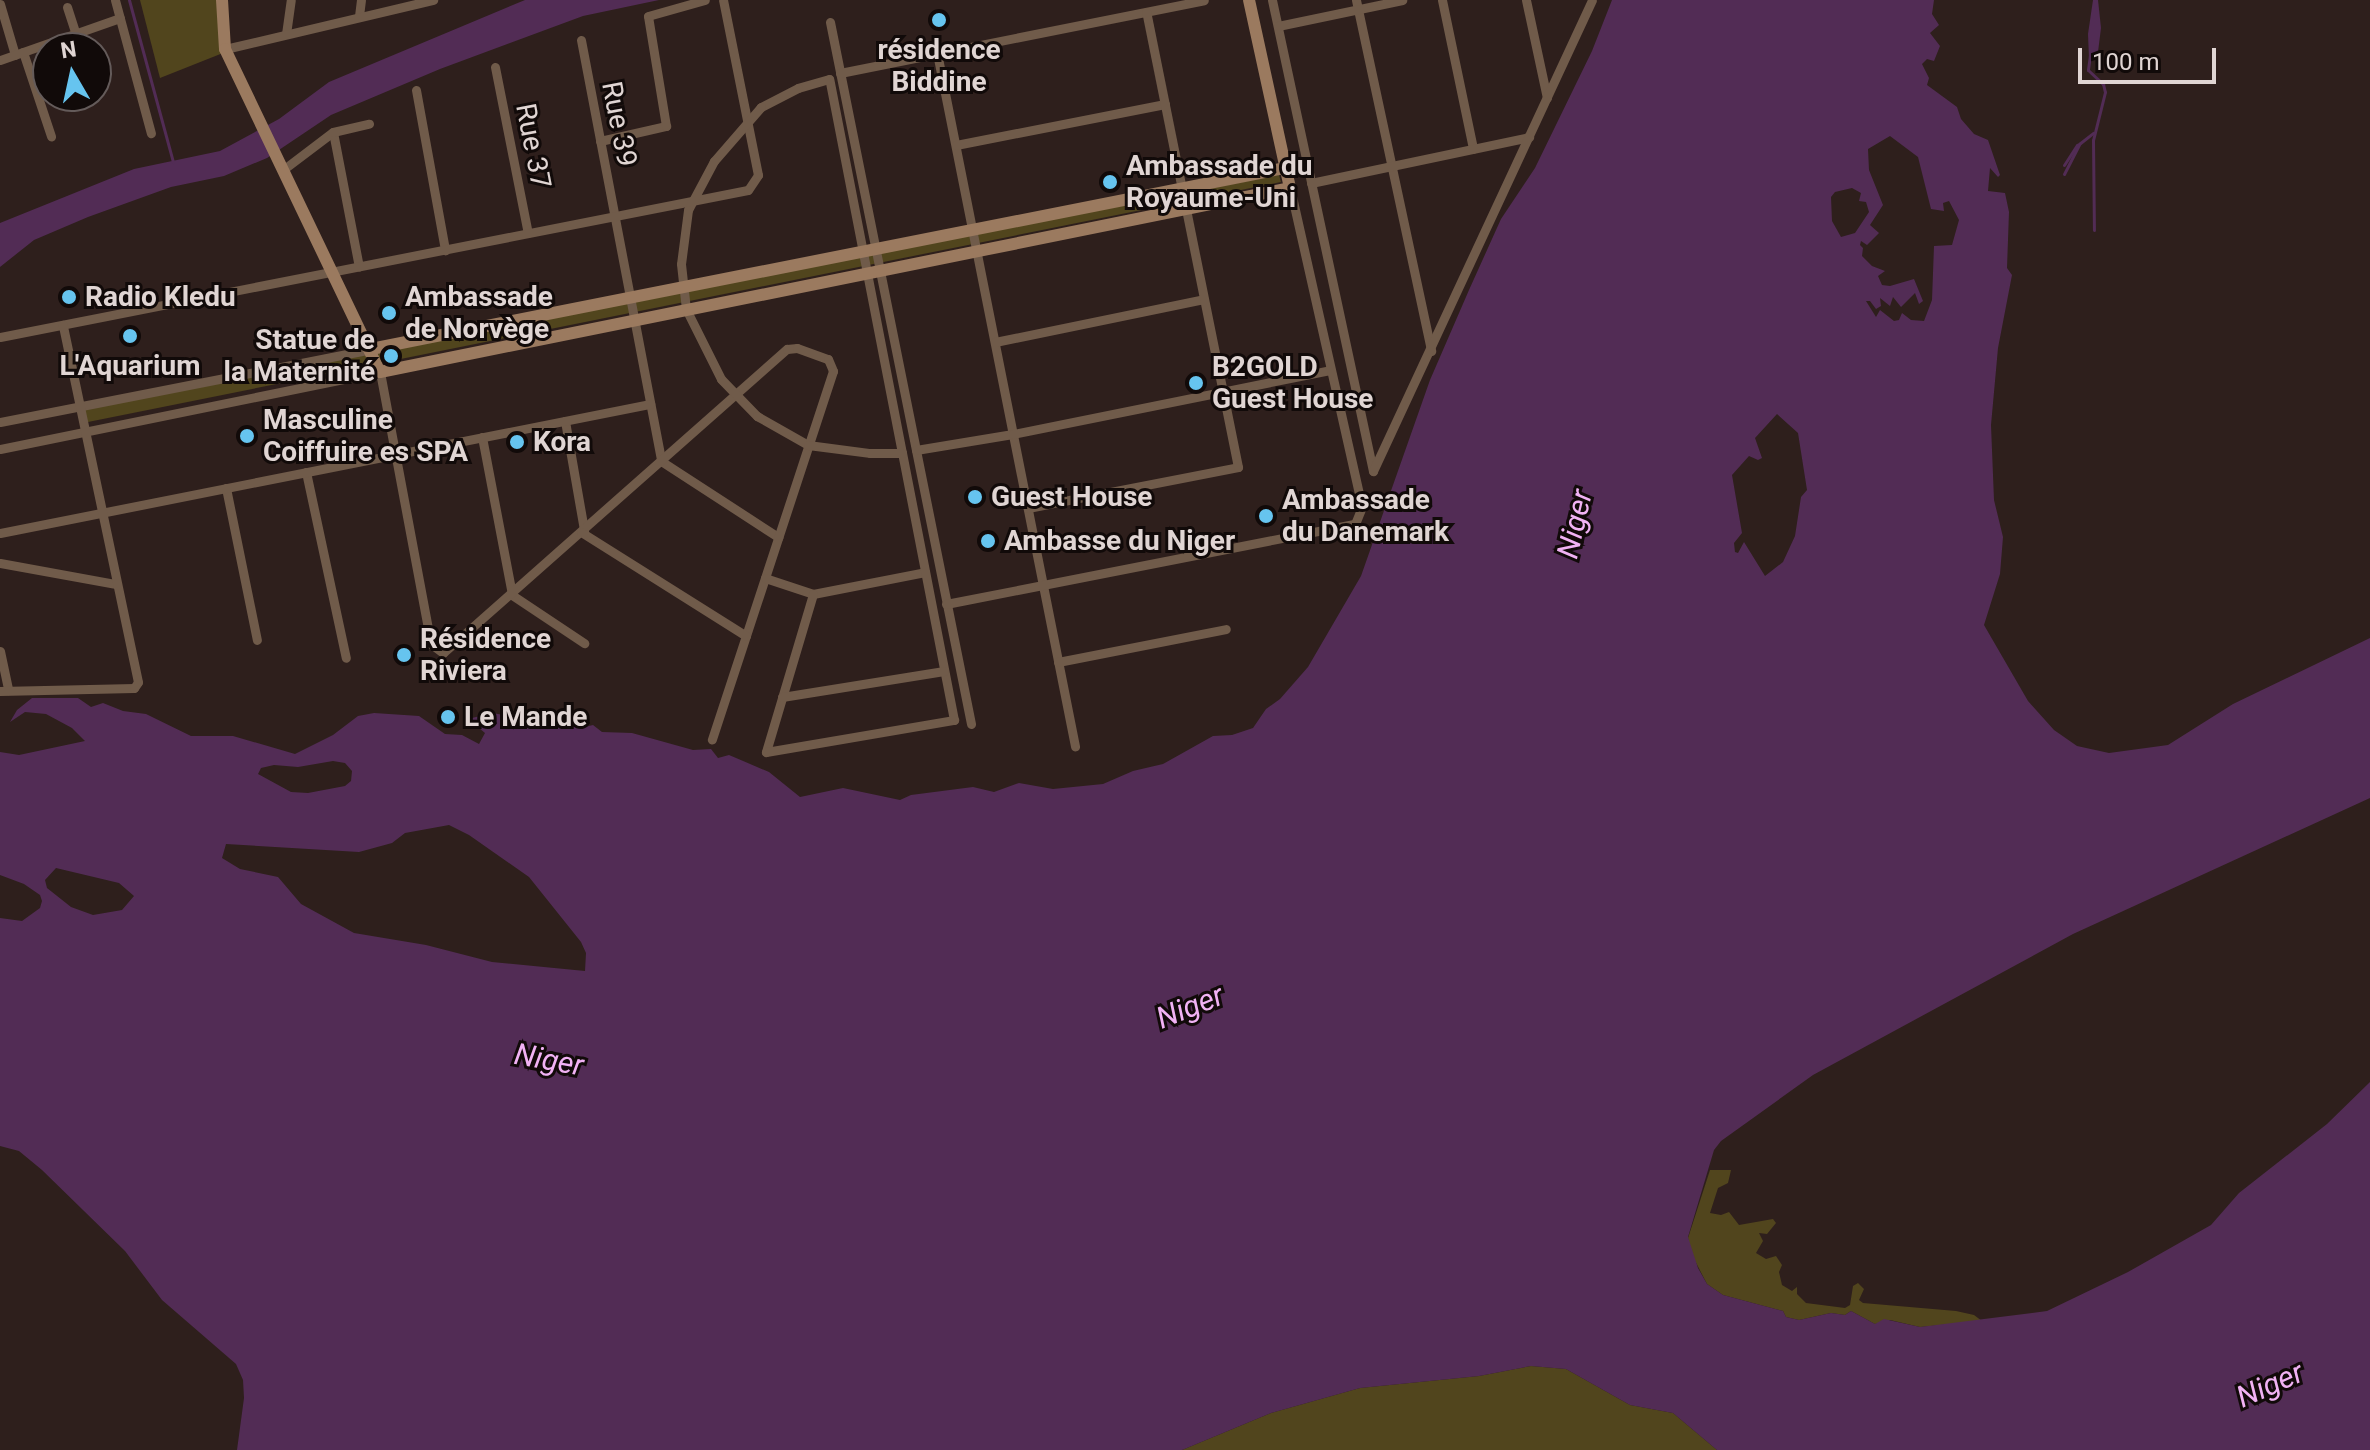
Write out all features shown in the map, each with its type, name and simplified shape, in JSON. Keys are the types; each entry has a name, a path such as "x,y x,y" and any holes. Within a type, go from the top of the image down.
{"street":[{"path":"115,0 151,133"},
{"path":"222,0 225,49 380,372 435,649 443,653 450,651 787,349 797,348 828,359 833,371 712,740"},
{"path":"286,34 291,0"},
{"path":"359,16 361,0"},
{"path":"225,49 433,0"},
{"path":"600,141 666,126 648,16 705,0"},
{"path":"0,337 748,190 758,175 723,0"},
{"path":"840,73 1204,0"},
{"path":"946,604 1355,524 1362,507 1329,370 1249,0"},
{"path":"1272,0 1373,471 1592,0"},
{"path":"1278,26 1357,5 1402,0"},
{"path":"1442,0 1473,149"},
{"path":"1526,0 1547,98"},
{"path":"1357,5 1431,351"},
{"path":"0,7 51,136"},
{"path":"67,7 75,32"},
{"path":"1028,508 1238,467 1146,12"},
{"path":"82,32 120,18"},
{"path":"813,594 766,752 954,720 902,453 830,22"},
{"name":"Rue 39","path":"581,40 661,461"},
{"path":"0,60 32,49"},
{"path":"937,53 1075,746"},
{"name":"Rue 37","path":"495,67 528,233"},
{"path":"869,250 829,79 798,88 761,107 714,161 692,201 681,264 686,309 721,379 757,416 808,445 870,453 902,453"},
{"path":"416,90 445,250"},
{"path":"956,145 1165,104"},
{"path":"281,163 333,132 369,124"},
{"path":"333,132 359,267"},
{"path":"1311,183 1529,137"},
{"path":"0,422 1285,168"},
{"path":"0,449 1290,188"},
{"path":"873,272 916,450 971,724"},
{"path":"995,342 1204,299"},
{"path":"0,651 4,690 136,687 138,682 63,325"},
{"path":"916,450 1013,434 1329,370"},
{"path":"0,533 650,404"},
{"path":"565,421 583,531 746,636"},
{"path":"482,437 512,595 584,643"},
{"path":"661,461 778,537"},
{"path":"306,472 346,658"},
{"path":"226,488 257,640"},
{"path":"0,563 116,584"},
{"path":"765,578 813,594 925,572"},
{"path":"1058,662 1226,629"},
{"path":"782,697 944,671"}],"shaded area":[{"path":"140,0 219,0 223,53 160,78"},
{"path":"1279,175 1281,182 83,423 80,410"},
{"path":"1710,1170 1731,1170 1728,1183 1718,1188 1710,1213 1721,1215 1729,1212 1739,1225 1773,1219 1776,1223 1767,1234 1759,1233 1763,1241 1756,1253 1766,1259 1776,1256 1782,1265 1779,1272 1782,1285 1792,1291 1797,1287 1797,1294 1806,1303 1845,1308 1850,1305 1853,1286 1858,1283 1864,1289 1859,1300 1863,1303 1956,1311 1974,1315 1982,1321 1920,1327 1890,1320 1875,1324 1851,1311 1845,1315 1831,1313 1799,1320 1786,1317 1783,1311 1723,1295 1707,1284 1691,1253 1688,1238"},
{"path":"1531,1366 1566,1369 1630,1405 1673,1413 1717,1450 1182,1450 1271,1413 1360,1388 1479,1376"}],"water":[{"path":"525,0 659,0 583,16 440,69 331,115 267,158 224,176 171,187 34,240 0,267 0,223 134,169 220,151 279,119 329,82"},
{"name":"Niger","path":"1612,0 1934,0 1932,14 1939,25 1930,33 1940,46 1934,61 1927,59 1922,64 1929,78 1927,85 1957,107 1961,119 1974,134 1988,140 2000,175 1998,177 1990,168 1988,191 2005,193 2009,212 2007,268 2012,275 1998,348 1991,425 1994,500 2003,537 2000,574 1984,625 2028,701 2054,730 2077,746 2109,753 2168,745 2233,704 2370,638 2370,798 2073,934 1813,1075 1721,1141 1714,1150 1688,1237 1698,1268 1707,1284 1723,1295 1783,1311 1786,1317 1799,1320 1831,1313 1845,1315 1851,1311 1875,1324 1884,1319 1920,1327 2047,1311 2128,1272 2211,1225 2239,1193 2327,1124 2370,1082 2370,1450 1717,1450 1673,1413 1630,1405 1566,1369 1531,1366 1479,1376 1360,1388 1271,1413 1182,1450 237,1450 244,1398 243,1380 236,1364 162,1300 125,1251 42,1170 19,1151 0,1146 0,918 22,921 40,908 42,901 40,895 24,884 0,875 0,752 19,755 85,741 72,728 46,714 25,712 10,722 17,710 32,698 78,698 91,707 103,703 123,711 146,714 191,736 233,736 295,754 333,735 358,716 374,713 419,716 445,734 462,735 479,744 485,733 468,719 492,713 581,728 593,725 602,732 632,733 693,750 711,749 718,758 729,755 769,772 800,797 843,788 900,800 911,795 973,787 994,792 1019,783 1053,789 1103,784 1133,771 1163,764 1213,736 1232,735 1253,728 1266,709 1280,699 1308,667 1361,576 1430,380 1469,290 1501,219 1535,168 1592,51","holes":["1890,136 1918,157 1931,209 1944,211 1943,203 1949,201 1959,220 1952,245 1934,246 1932,300 1924,321 1911,320 1902,313 1899,320 1894,321 1880,310 1876,317 1866,301 1870,301 1876,309 1881,306 1880,298 1890,306 1893,297 1901,307 1915,293 1919,304 1923,301 1914,279 1890,286 1882,285 1878,276 1885,271 1872,266 1862,256 1861,241 1867,245 1879,233 1870,225 1883,205 1869,170 1868,149","1852,188 1861,193 1859,201 1866,202 1869,212 1855,233 1841,237 1832,221 1831,197 1835,192","1777,414 1798,433 1807,490 1801,497 1795,536 1783,562 1765,576 1744,542 1738,553 1735,552 1734,543 1742,533 1732,475 1749,456 1758,460 1762,458 1755,438","333,761 345,763 352,771 351,781 345,786 308,793 291,792 258,774 261,768 274,765 298,767","449,825 469,835 529,877 581,942 586,953 585,971 492,962 426,945 354,933 301,904 278,877 240,869 222,858 226,844 359,852 392,843 405,833","56,868 119,883 134,896 122,910 93,915 71,907 47,888 45,880"]},
{"path":"2093,0 2098,0 2101,28 2098,52 2089,59 2088,34"}],"waterway":[{"path":"129,0 173,162"},
{"path":"2090,55 2088,70 2103,84 2105,92 2093,140 2094,230"},
{"path":"2064,174 2079,144 2093,133"},
{"path":"2064,165 2077,145"}],"place":[{"name":"résidence Biddine","path":"939,20"},
{"name":"Ambassade du Royaume-Uni","path":"1110,182"},
{"name":"Radio Kledu","path":"69,297"},
{"name":"Ambassade de Norvège","path":"389,313"},
{"name":"L'Aquarium","path":"130,336"},
{"name":"Statue de la Maternité","path":"391,356"},
{"name":"B2GOLD Guest House","path":"1196,383"},
{"name":"Masculine Coiffuire es SPA","path":"247,436"},
{"name":"Kora","path":"517,442"},
{"name":"Guest House","path":"975,497"},
{"name":"Ambassade du Danemark","path":"1266,516"},
{"name":"Ambasse du Niger","path":"988,541"},
{"name":"Résidence Riviera","path":"404,655"},
{"name":"Le Mande","path":"448,717"}]}
